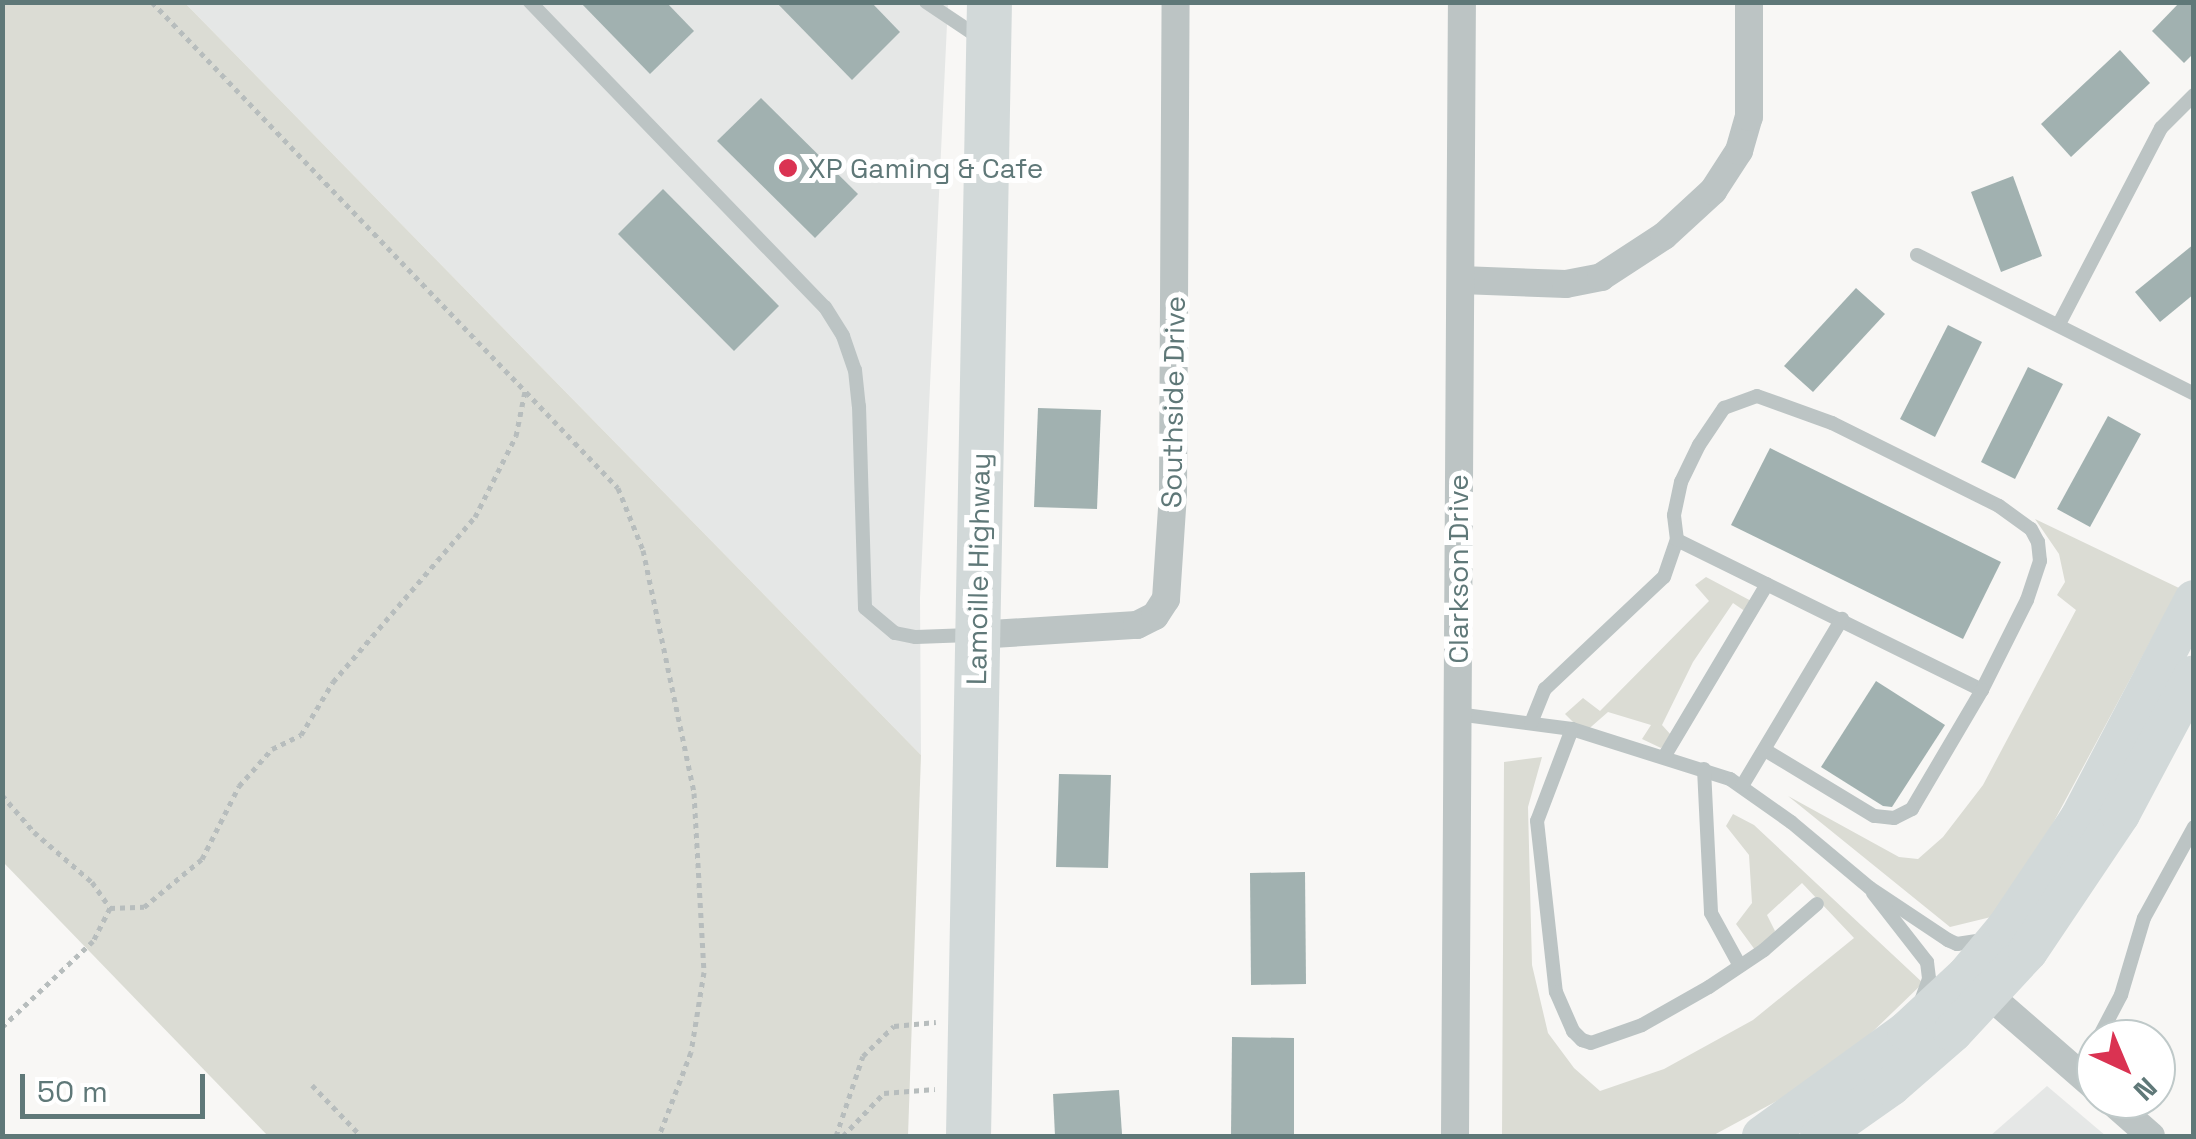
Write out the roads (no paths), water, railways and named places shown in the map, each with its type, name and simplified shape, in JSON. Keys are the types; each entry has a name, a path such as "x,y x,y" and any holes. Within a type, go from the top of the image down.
{"main road":[{"name":"Lamoille Highway","path":"968,1136 989,24"},
{"path":"1762,1136 1907,1031 1979,985 2007,927 2080,818 2194,600"},
{"path":"1820,1136 1891,1086 1979,985 2065,900 2120,814 2194,675"}],"street":[{"name":"Southside Drive","path":"976,635 1137,625 1155,616 1166,599 1173,494 1176,2"},
{"name":"Clarkson Drive","path":"1456,1136 1462,2"},
{"path":"1461,280 1566,284 1602,277 1664,236 1713,190 1739,151 1750,116 1749,2"},
{"path":"1979,985 2076,1070"},
{"path":"2132,1119 2152,1136"}],"lane":[{"path":"530,2 825,306 843,336 855,370 859,406 864,608 895,633 916,637 976,635"},
{"path":"926,2 989,24"},
{"path":"2060,324 2160,128 2194,95"},
{"path":"1917,256 2194,394"},
{"path":"1531,722 1534,707 1546,689 1664,576 1676,540 1674,515 1681,482 1714,419 1724,408 1757,396 1832,423 1999,506 2030,529 2038,542 2040,561 2027,600 1982,690 1912,809 1894,818 1874,816 1764,750"},
{"path":"1676,540 1982,690"},
{"path":"1664,757 1767,584"},
{"path":"1742,786 1842,619"},
{"path":"1457,714 1572,730 1704,769 1742,786 1870,888 1957,944 1980,941 2007,927"},
{"path":"1572,730 1537,821 1556,992 1573,1031 1592,1043 1642,1025 1740,966 1817,904"},
{"path":"1704,769 1711,912 1740,966"},
{"path":"2109,1019 2122,995 2144,918 2194,827"},
{"path":"1870,888 1922,954 1929,969 1924,994 1907,1031"}],"place":[{"name":"XP Gaming & Cafe","path":"788,168"}]}
